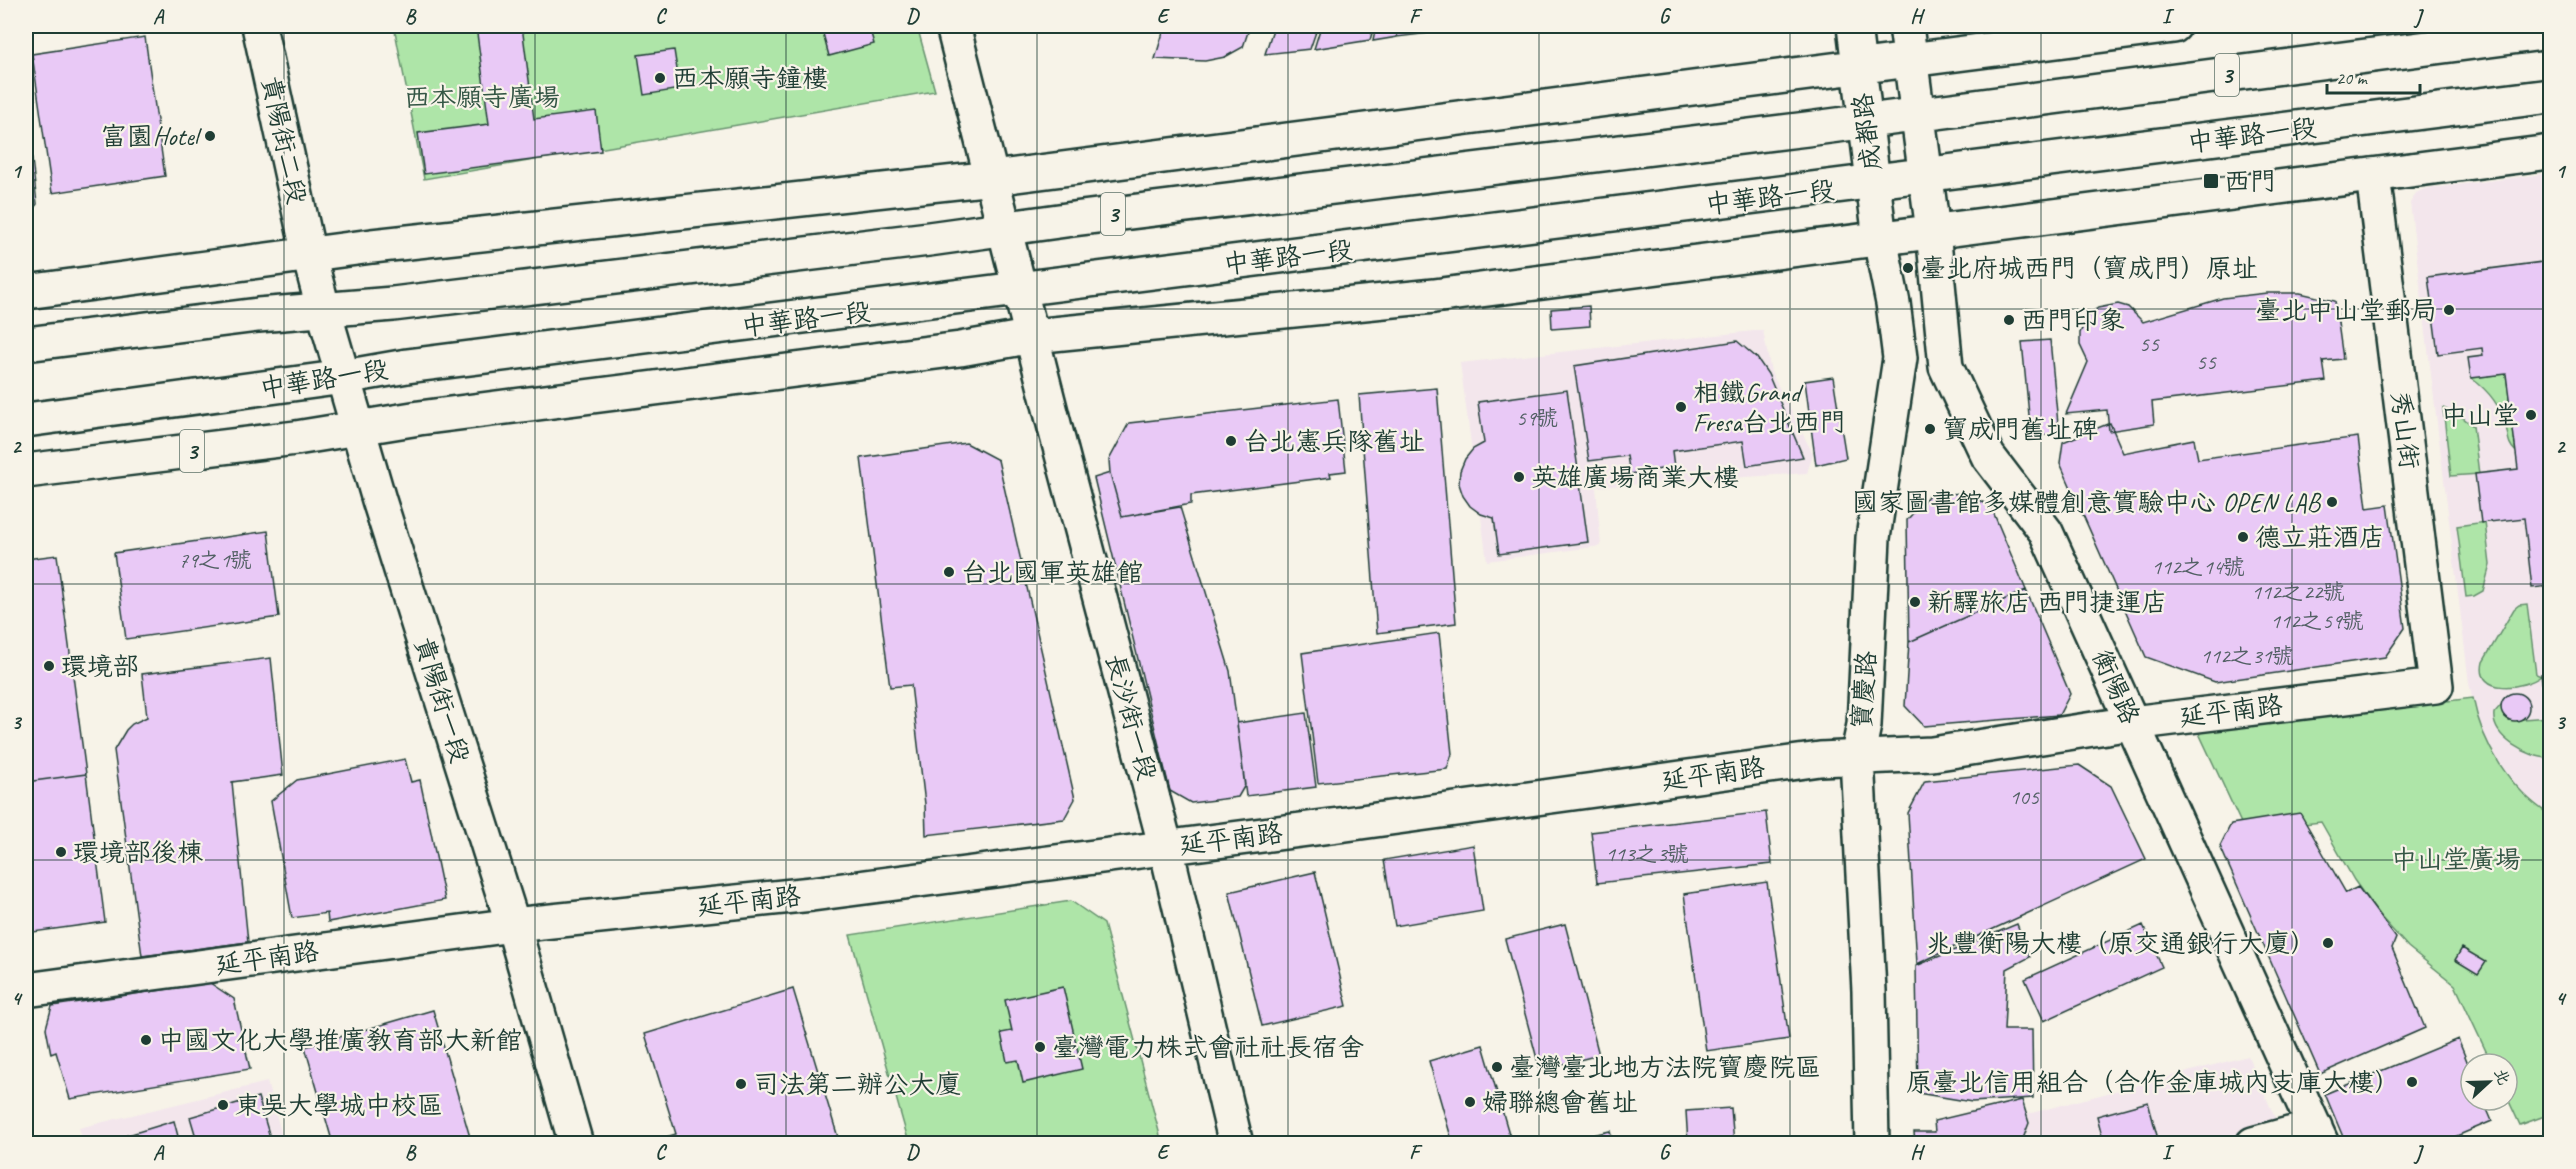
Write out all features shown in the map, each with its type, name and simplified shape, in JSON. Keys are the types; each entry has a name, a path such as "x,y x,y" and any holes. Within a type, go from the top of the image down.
{"main road":[{"name":"貴陽街二段","path":"259,26 309,255"},
{"name":"長沙街一段","path":"953,26 1166,848 1236,1143"},
{"name":"成都路","path":"1854,26 1880,239"},
{"name":"成都路","path":"1906,26 1933,231"},
{"name":"3","path":"26,292 396,243 993,178 2174,26"},
{"name":"3","path":"26,344 323,308 404,302 1006,229 1917,115 2550,32"},
{"name":"中華路一段","path":"26,420 344,377 407,366 947,303 1022,291 1926,178 2550,96"},
{"name":"中華路一段","path":"26,471 296,438 359,427 960,349 1033,336 1434,296 2550,152"},
{"name":"秀山街","path":"2373,175 2436,686"},
{"name":"衡陽路","path":"1933,231 1946,367 1989,456 2046,532 2319,1135"},
{"name":"寶慶路","path":"1872,1143 1869,991 1857,758 1864,725 1873,538 1900,358 1893,303 1880,239"},
{"name":"貴陽街一段","path":"309,255 359,427 513,925 576,1143"},
{"name":"延平南路","path":"26,990 513,925 812,894 1808,761 1932,754 2132,723 2436,686"},
{"path":"2253,1143 2319,1135"}],"shaded area":[{"path":"1916,26 1994,26 1918,35"},
{"name":"中山堂","path":"2550,173 2550,815 2519,789 2500,765 2486,740 2475,712 2469,683 2410,203 2416,193 2424,189"},
{"path":"1763,330 1771,372 1813,454 1807,473 1596,487 1601,546 1487,561 1460,363"},
{"path":"2248,1056 2286,1143 1921,1142"},
{"name":"東吳大學城中校區","path":"267,1082 284,1143 84,1143 79,1128"}],"green space":[{"name":"西本願寺廣場","path":"394,26 917,26 935,91 424,179"},
{"path":"2506,374 2516,452 2510,443 2504,419 2497,405 2488,393 2471,378"},
{"path":"2443,408 2473,426 2479,474 2451,476"},
{"path":"2485,522 2490,565 2483,591 2466,597 2457,526"},
{"path":"2527,604 2536,674 2541,676 2534,681 2514,686 2494,685 2486,680 2483,673 2483,662 2514,609 2519,605"},
{"name":"中山堂廣場","path":"2445,697 2448,701 2473,698 2483,732 2500,764 2522,792 2550,815 2550,1114 2520,1125 2514,1112 2519,1112 2519,1052 2486,1052 2455,985 2408,947 2379,915 2354,880 2321,822 2252,830 2248,838 2198,731"},
{"path":"2501,705 2504,716 2510,720 2550,717 2550,758 2522,750 2505,738 2495,722 2494,713"},
{"path":"1071,901 1104,924 1162,1143 909,1143 850,935"}],"building":[{"path":"476,26 522,26 534,119 596,111 601,151 424,174 418,133 489,124"},
{"path":"821,26 869,26 874,44 829,56"},
{"path":"1165,26 1250,26 1243,47 1225,57 1205,61 1155,59"},
{"path":"1274,26 1318,26 1310,49 1265,54"},
{"path":"1321,26 1374,26 1370,40 1314,49"},
{"path":"1376,26 1398,26 1397,37 1373,41"},
{"path":"1398,26 1428,26 1429,33 1397,37"},
{"path":"1449,26 1473,26 1473,28 1450,31"},
{"path":"145,37 165,176 52,193 32,54"},
{"name":"西本願寺鐘樓","path":"674,50 680,89 644,95 638,55"},
{"path":"26,106 37,204 26,218"},
{"name":"中山堂","path":"2550,261 2550,586 2532,588 2524,518 2481,523 2475,474 2518,469 2506,374 2471,378 2468,358 2483,356 2482,348 2438,354 2428,277"},
{"path":"2267,293 2300,293 2335,301 2343,359 2323,361 2326,381 2152,402 2154,424 2109,431 2107,410 2066,414 2088,362 2080,345 2080,333 2089,314 2098,308 2118,304 2128,307 2143,322 2223,298"},
{"path":"1589,306 1590,326 1552,329 1551,309"},
{"path":"2050,340 2059,434 2031,436 2022,342"},
{"name":"相鐵Grand Fresa台北西門","path":"1737,341 1757,358 1768,374 1803,457 1747,466 1743,441 1672,451 1674,467 1630,474 1627,456 1589,461 1574,366"},
{"path":"1833,377 1846,458 1816,465 1805,381"},
{"path":"1437,388 1456,623 1377,633 1359,395"},
{"name":"英雄廣場商業大樓","path":"1567,390 1588,542 1499,554 1494,518 1481,514 1470,506 1459,484 1460,471 1465,459 1473,449 1484,443 1478,402"},
{"name":"台北憲兵隊舊址","path":"1338,399 1346,471 1330,473 1331,477 1191,495 1191,504 1122,517 1110,473 1109,460 1129,423"},
{"name":"德立莊酒店","path":"2110,423 2123,453 2194,439 2198,459 2358,437 2367,508 2388,505 2405,628 2385,657 2215,682 2146,657 2060,463 2063,442"},
{"name":"台北國軍英雄館","path":"966,443 998,460 1075,799 1064,819 926,835 925,804 911,685 890,687 861,458"},
{"path":"1110,473 1122,517 1180,507 1230,671 1245,785 1238,797 1191,803 1170,791 1094,478"},
{"path":"1967,493 1991,507 2026,590 1909,642 1907,520 1929,495"},
{"path":"268,531 279,617 126,639 114,553"},
{"name":"環境部","path":"57,555 86,774 26,782 26,559"},
{"path":"2026,590 2070,694 2059,715 1924,726 1905,706 1909,642"},
{"path":"1439,633 1452,754 1447,769 1318,783 1302,653"},
{"path":"271,658 283,775 232,782 248,942 142,956 114,750 132,724 147,717 142,674"},
{"path":"2550,673 2550,717 2547,718 2541,674"},
{"path":"2515,693 2525,697 2529,707 2525,717 2515,721 2505,717 2501,707 2505,697"},
{"path":"1306,713 1316,787 1246,796 1237,723"},
{"path":"405,759 411,782 420,780 445,900 328,922 327,913 292,918 271,801 297,780"},
{"path":"2079,765 2111,786 2146,859 1917,964 1908,813 1925,781"},
{"name":"環境部後棟","path":"86,774 105,922 26,933 26,782"},
{"path":"1766,812 1772,864 1597,883 1591,832"},
{"name":"兆豐衡陽大樓（原交通銀行大廈）","path":"2300,813 2346,893 2358,887 2396,938 2392,948 2425,1028 2320,1074 2220,846 2231,824"},
{"path":"1473,845 1483,911 1395,926 1384,860"},
{"path":"1315,872 1347,1006 1262,1026 1229,892"},
{"path":"1767,882 1789,1039 1706,1051 1684,894"},
{"path":"1565,924 1599,1055 1540,1070 1505,939"},
{"path":"2017,924 2030,957 2007,969 2004,1030 2032,1030 2033,1098 1972,1102 1918,1093 1916,966"},
{"path":"2143,925 2162,967 2044,1021 2025,979"},
{"path":"2462,948 2486,962 2478,974 2455,960"},
{"name":"中國文化大學推廣教育部大新館","path":"210,983 234,999 250,1069 70,1099 56,1052 51,1054 46,1028 52,1006"},
{"name":"臺灣電力株式會社社長宿舍","path":"1063,987 1082,1069 1023,1083 1018,1060 1007,1062 1001,1033 1012,1031 1005,1000"},
{"name":"司法第二辦公大廈","path":"793,989 840,1144 657,1144 656,1140 676,1134 645,1034"},
{"path":"433,1010 472,1144 333,1144 305,1047"},
{"name":"原臺北信用組合（合作金庫城內支庫大樓）","path":"2458,1039 2463,1052 2459,1052 2459,1112 2488,1112 2492,1121 2438,1144 2346,1144 2325,1094"},
{"name":"婦聯總會舊址","path":"1483,1045 1512,1144 1453,1144 1429,1061"},
{"path":"258,1097 272,1144 198,1144 190,1117"},
{"path":"2022,1100 2029,1123 2021,1144 1915,1144 1914,1132 1935,1132 1934,1121"},
{"path":"2148,1102 2159,1143 2104,1144 2097,1116"},
{"path":"1731,1108 1734,1144 1688,1144 1686,1111"},
{"path":"174,1121 180,1144 105,1144 105,1142"},
{"path":"1610,1131 1613,1144 1554,1144"}],"place":[{"name":"西本願寺鐘樓","path":"660,78"},
{"name":"富園Hotel","path":"210,136"},
{"name":"西門","path":"2211,181"},
{"name":"臺北府城西門（寶成門）原址","path":"1908,268"},
{"name":"臺北中山堂郵局","path":"2449,310"},
{"name":"西門印象","path":"2009,320"},
{"name":"相鐵Grand Fresa台北西門","path":"1681,407"},
{"name":"中山堂","path":"2531,415"},
{"name":"寶成門舊址碑","path":"1930,429"},
{"name":"台北憲兵隊舊址","path":"1231,441"},
{"name":"英雄廣場商業大樓","path":"1519,477"},
{"name":"國家圖書館多媒體創意實驗中心 OPEN LAB","path":"2332,502"},
{"name":"德立莊酒店","path":"2243,537"},
{"name":"台北國軍英雄館","path":"949,572"},
{"name":"新驛旅店 西門捷運店","path":"1915,602"},
{"name":"環境部","path":"49,666"},
{"name":"環境部後棟","path":"61,852"},
{"name":"兆豐衡陽大樓（原交通銀行大廈）","path":"2328,943"},
{"name":"中國文化大學推廣教育部大新館","path":"146,1040"},
{"name":"臺灣電力株式會社社長宿舍","path":"1040,1047"},
{"name":"臺灣臺北地方法院寶慶院區","path":"1497,1067"},
{"name":"原臺北信用組合（合作金庫城內支庫大樓）","path":"2412,1082"},
{"name":"司法第二辦公大廈","path":"741,1084"},
{"name":"婦聯總會舊址","path":"1470,1102"},
{"name":"東吳大學城中校區","path":"223,1105"}]}
